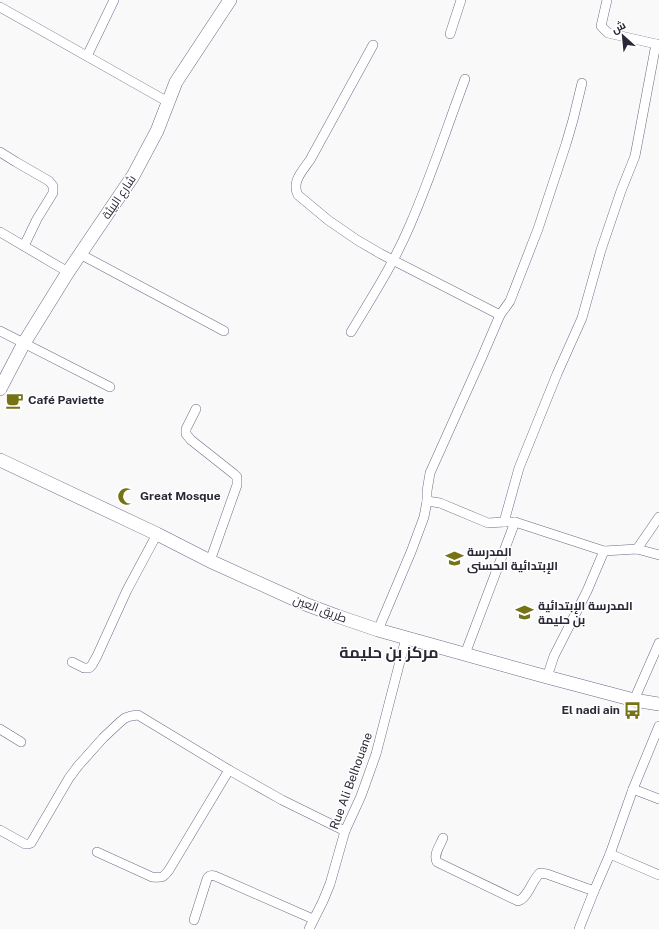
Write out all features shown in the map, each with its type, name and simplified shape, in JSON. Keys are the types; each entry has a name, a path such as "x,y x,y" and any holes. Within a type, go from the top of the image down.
{"main road":[{"name":"شارع البيئة","path":"0,389 24,343 68,272 133,176 157,131 176,82 230,0"},
{"name":"طريق العين","path":"0,460 157,534 210,561 305,604 337,616 406,638 634,700 659,704"}],"street":[{"path":"87,56 114,0"},
{"path":"450,34 461,0"},
{"path":"504,522 519,468 557,374 582,318 601,250 622,186 635,156 658,44 608,33 601,26 607,0"},
{"path":"0,7 168,102"},
{"path":"373,46 310,160 298,177 295,190 298,195 338,227 358,240 393,260 500,315"},
{"path":"351,332 393,260 410,226 465,79"},
{"path":"378,630 424,517 430,473 500,315 510,301 538,229 566,144 582,83"},
{"path":"0,152 49,182 53,186 53,193 37,219 24,246"},
{"path":"0,232 68,272"},
{"path":"80,254 224,331"},
{"path":"0,331 110,387"},
{"path":"196,408 186,429 186,434 191,440 234,474 238,481 210,561"},
{"path":"427,501 440,503 488,524 515,522 604,551 637,549 659,555"},
{"path":"637,549 659,516"},
{"path":"465,654 515,522"},
{"path":"72,662 84,668 89,668 92,665 127,590 157,534"},
{"path":"547,676 554,656 587,591 604,551"},
{"name":"Rue Ali Belhouane","path":"309,929 330,884 345,830 376,754 406,638"},
{"path":"634,700 641,681 659,643"},
{"path":"0,830 25,844 31,843 69,778 78,766 125,718 138,716 282,800 345,830"},
{"path":"579,929 610,854 633,789 659,726"},
{"path":"0,729 21,742"},
{"path":"97,852 152,877 160,878 164,876 229,770"},
{"path":"633,789 659,799"},
{"path":"443,838 436,855 437,862 516,900 523,899 540,873 547,874 594,891"},
{"path":"610,854 659,875"},
{"path":"194,920 207,879 212,875 313,919"}],"place":[{"name":"Café Paviette","path":"15,400"},
{"name":"Great Mosque","path":"127,496"},
{"name":"المدرسة الإبتدائية الحسنى","path":"454,559"},
{"name":"المدرسة الإبتدائية بن حليمة","path":"525,613"},
{"name":"El nadi ain","path":"633,710"}],"district":[{"name":"مركز بن حليمة","path":"389,652"}]}
